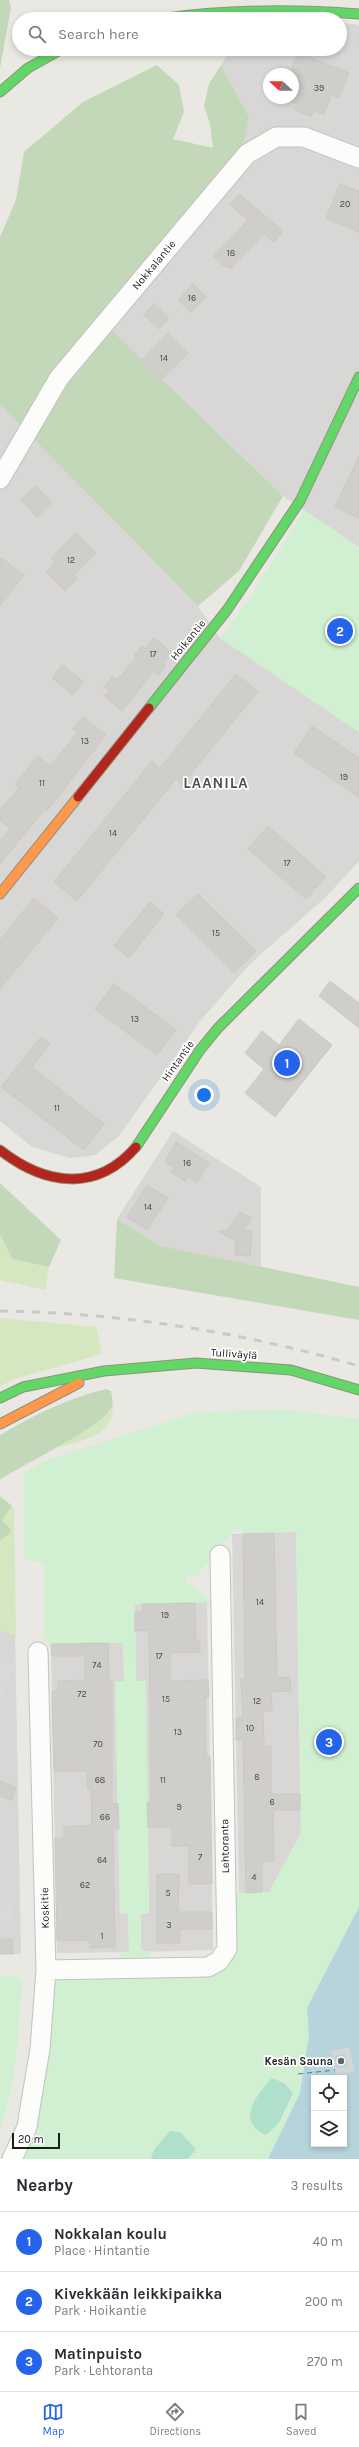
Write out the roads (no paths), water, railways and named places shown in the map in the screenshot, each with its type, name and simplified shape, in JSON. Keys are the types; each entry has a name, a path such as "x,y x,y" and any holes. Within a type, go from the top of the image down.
{"main road":[{"path":"207,12 256,8 299,8 339,12"},
{"path":"347,13 359,14"},
{"path":"0,92 28,68 49,56"},
{"name":"Hoikantie","path":"0,894 228,610 300,501 359,378"},
{"name":"Hintantie","path":"0,1150 32,1171 60,1179 78,1179 96,1176 112,1169 126,1160 141,1141 180,1078 228,1015 359,888"},
{"name":"Tulliväylä","path":"0,1398 24,1387 104,1370 196,1363 291,1370 359,1390"},
{"name":"Tulliväylä","path":"0,1424 104,1370"}],"street":[{"name":"Nokkalantie","path":"0,479 59,378 247,154 276,137 304,137 359,158"},
{"name":"Lehtoranta","path":"46,1970 208,1967 219,1961 227,1949 220,1555"},
{"name":"Koskitie","path":"12,2159 27,2127 40,2049 46,1970 38,1652"}],"water":[{"path":"359,1907 359,2159 268,2159 300,2093 309,2035 307,2008"}],"railway":[{"path":"0,1311 91,1316 181,1326 271,1343 359,1366"}],"place":[{"name":"Kivekkään leikkipaikka","path":"340,631"},
{"name":"Nokkalan koulu","path":"287,1063"},
{"name":"Matinpuisto","path":"329,1742"},
{"name":"Kesän Sauna","path":"341,2061"}],"district":[{"name":"LAANILA","path":"216,783"}]}
